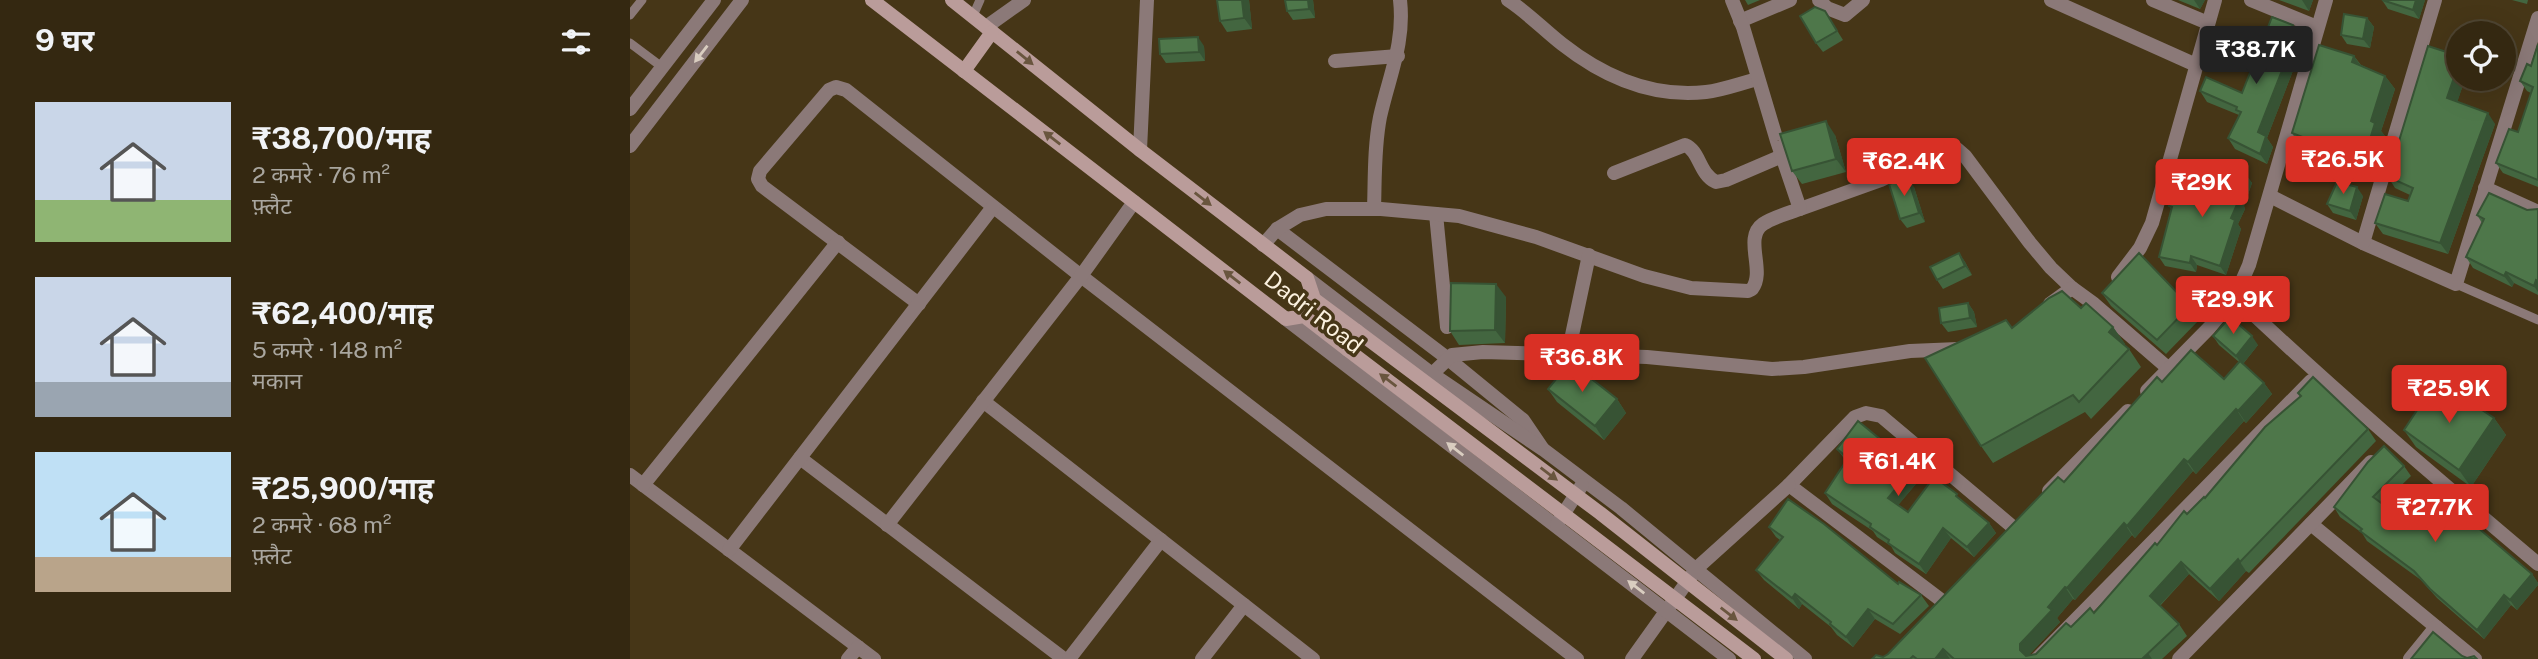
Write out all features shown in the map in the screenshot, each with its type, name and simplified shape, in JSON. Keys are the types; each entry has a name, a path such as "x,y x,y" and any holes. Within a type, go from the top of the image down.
{"main road":[{"name":"Dadri Road","path":"872,0 1286,319"},
{"name":"Dadri Road","path":"952,0 1140,150 1307,278"},
{"path":"964,71 989,29"},
{"path":"1307,278 1314,299 1600,513 1786,659"},
{"path":"1286,319 1304,316 1754,659"}],"street":[{"path":"630,109 714,0"},
{"path":"630,146 742,0"},
{"path":"989,29 1024,0"},
{"path":"1140,150 1147,0"},
{"path":"1374,209 1375,161 1380,119 1402,34 1400,0"},
{"path":"1508,0 1564,45 1601,70 1637,86 1671,93 1708,92 1758,79"},
{"path":"1732,0 1800,209"},
{"path":"1740,21 1790,0"},
{"path":"1819,0 1826,8 1845,15 1863,0"},
{"path":"2050,0 2196,65"},
{"path":"2153,0 2208,23"},
{"path":"2107,288 2127,268 2152,223 2215,0"},
{"path":"2251,0 2317,27"},
{"path":"2043,498 2235,298 2249,265 2326,0"},
{"path":"2363,243 2435,0"},
{"path":"2270,196 2363,243 2456,284 2538,18"},
{"path":"1335,61 1398,57"},
{"path":"919,304 762,187 758,179 760,172 828,90 836,87 846,90 993,208 1577,659"},
{"path":"1614,173 1685,145 1692,149 1703,172 1716,182 1727,180 1782,156"},
{"path":"1263,245 1278,229 1300,215 1326,209 1374,209 1459,216 1536,237 1644,276 1691,288 1748,291 1756,284 1758,277 1755,239 1762,225 1881,180 1946,149 1956,149 1965,156 2030,243 2072,288 2169,369"},
{"path":"2485,188 2538,212"},
{"path":"887,524 1081,276 1135,202"},
{"path":"729,550 993,208"},
{"path":"1436,214 1447,327"},
{"path":"1278,229 1447,358 1523,420 1544,450"},
{"path":"643,485 838,242"},
{"path":"1568,354 1589,255"},
{"name":"Dadri Road","path":"1307,278 1432,374 1585,481 1697,568 1805,659"},
{"path":"2042,309 2072,288"},
{"path":"2235,298 2317,375 2538,564"},
{"name":"Dadri Road","path":"1286,319 1729,659"},
{"path":"1432,374 1447,358 1457,354 1483,352 1689,360 1772,369 1971,346"},
{"path":"2037,659 2317,375"},
{"path":"983,401 1313,659"},
{"path":"1632,659 1697,568 1790,485 1855,417 1866,413 1881,415 2014,528"},
{"path":"2180,659 2392,440"},
{"path":"800,458 1066,659 1161,540"},
{"path":"630,475 873,659"},
{"path":"1555,527 1585,481"},
{"path":"1790,485 1945,603"},
{"path":"2311,524 2475,659"},
{"path":"1202,659 1244,605"},
{"path":"2410,659 2436,627"},
{"path":"848,659 858,647"}],"lane":[{"path":"630,15 642,0"},
{"path":"973,16 980,0"},
{"path":"630,43 662,67"},
{"path":"2456,284 2538,320"}],"building":[{"path":"1217,0 1242,0 1244,18 1220,21"},
{"path":"1285,0 1308,0 1309,9 1287,11"},
{"path":"2382,0 2416,0 2413,10"},
{"path":"1815,7 1825,11 1837,31 1816,43 1800,16"},
{"path":"2344,14 2367,18 2363,39 2341,35"},
{"path":"2272,17 2293,25 2289,38 2294,40 2258,132 2266,136 2260,154 2228,138 2241,112 2236,110 2237,107 2200,91 2206,77 2242,93"},
{"path":"1198,37 1199,52 1160,54 1159,39"},
{"path":"2538,44 2538,180 2496,163 2509,129 2518,132 2533,87 2520,81 2527,64 2531,66"},
{"path":"2319,45 2354,56 2352,62 2385,76 2371,121 2375,123 2362,165 2325,149 2326,146 2292,133"},
{"path":"2428,46 2446,52 2446,91 2449,91 2447,98 2488,113 2440,243 2375,223 2385,194 2408,201 2413,188 2388,177"},
{"path":"1826,121 1836,159 1792,171 1780,134"},
{"path":"2225,167 2246,175 2231,218 2235,220 2220,266 2191,256 2190,263 2159,257 2177,177 2217,189"},
{"path":"1908,178 1919,213 1900,219 1889,184"},
{"path":"2337,182 2357,187 2350,211 2327,204"},
{"path":"2489,193 2527,210 2538,209 2538,281 2536,280 2534,286 2506,272 2504,276 2466,257 2484,219 2477,215"},
{"path":"1959,253 1965,266 1937,280 1930,267"},
{"path":"2139,253 2190,306 2157,340 2102,293"},
{"path":"1451,283 1496,284 1495,330 1450,331"},
{"path":"2062,291 2081,308 2086,303 2113,327 2109,332 2129,349 2079,402 2073,395 1981,446 1925,358 2006,320 2012,328 2049,298"},
{"path":"1968,303 1970,318 1941,323 1939,308"},
{"path":"2230,317 2252,336 2236,356 2213,336"},
{"path":"2191,350 2224,379 2240,361 2264,383 2238,411 2236,409 2188,462 2184,459 2127,526 2124,523 2067,588 2065,587 2048,607 2052,610 2020,644 2020,650 2026,656 2036,654 2066,623 2071,627 2090,608 2094,613 2155,543 2157,545 2184,511 2187,514 2205,498 2265,427 2301,396 2298,393 2313,377 2368,429 2240,562 2238,559 2210,589 2181,562 2150,596 2179,624 2142,659 1954,659 1943,649 1935,659 1917,659 1913,656 1910,659 1872,659 1876,655 1883,657 1888,654 2058,477 2064,482 2157,377 2162,382"},
{"path":"1570,362 1617,399 1595,426 1548,389"},
{"path":"2437,380 2494,418 2459,470 2404,430"},
{"path":"1858,421 1914,467 1888,498 1908,512 1934,477 1989,523 1967,547 1943,528 1919,564 1888,543 1889,540 1870,527 1871,524 1825,493 1848,458 1837,449"},
{"path":"2384,446 2404,466 2373,497 2406,521 2434,490 2532,574 2510,600 2504,595 2477,630 2430,589 2414,571 2360,531 2362,529 2334,507 2368,462"},
{"path":"1788,499 1824,524 1898,584 1899,582 1921,595 1893,624 1868,609 1846,637 1795,594 1792,598 1756,570 1783,537 1769,527"},
{"path":"2433,632 2462,656 2474,656 2477,659 2411,659"}]}
